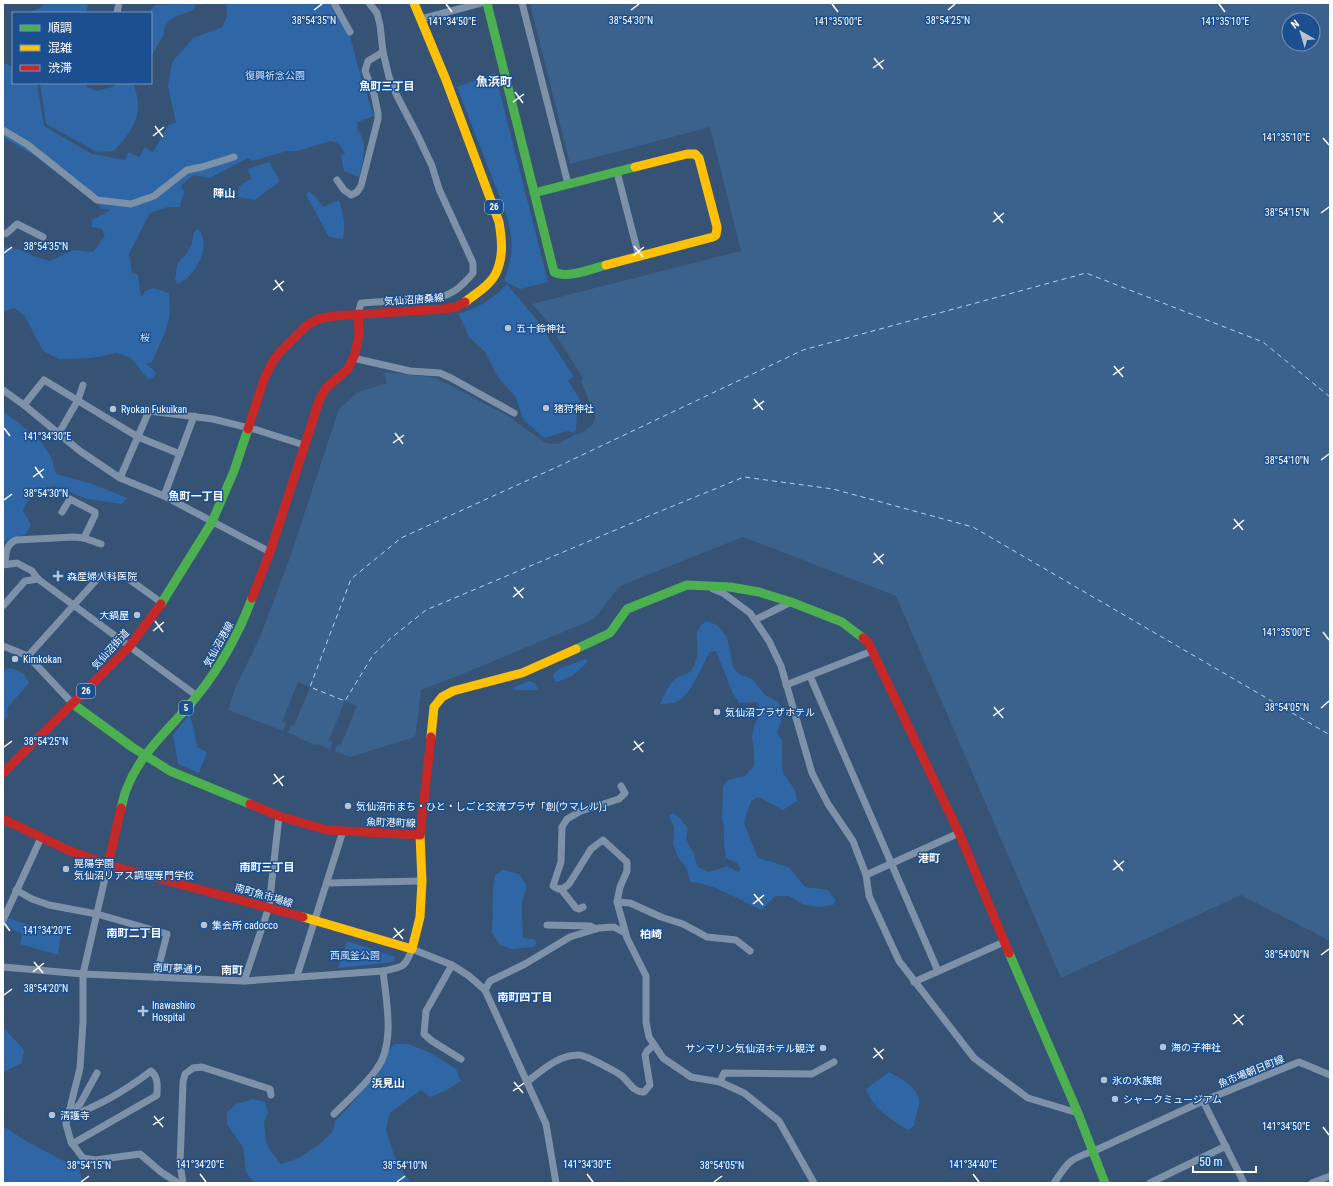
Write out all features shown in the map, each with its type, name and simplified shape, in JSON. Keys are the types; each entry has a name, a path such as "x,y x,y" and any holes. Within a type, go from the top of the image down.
{"street":[{"path":"334,3 350,32"},
{"path":"358,314 360,303 438,298 449,295 460,287 473,273 473,263 439,189 432,166 389,77 383,52 377,13 369,3"},
{"name":"気仙沼唐桑線","path":"212,522 234,471 264,379 273,361 280,352 306,326 318,319 334,316 456,307 472,297 495,275 502,253 502,240 499,222 446,80 414,3"},
{"path":"421,19 481,3"},
{"path":"487,3 534,193 554,272 559,275 574,274 716,235 717,227 699,158 695,154 687,154 534,193"},
{"path":"522,3 568,184"},
{"path":"337,180 344,190 351,195 357,192 361,186 378,119 374,94 365,71 368,61 383,52"},
{"path":"3,130 28,145 97,200 131,204 154,196 187,170 234,157"},
{"path":"617,172 639,257"},
{"path":"3,234 7,233 17,224 43,237"},
{"name":"気仙沼港線","path":"108,865 126,789 144,756 197,696 220,666 244,620 270,552 320,398 326,388 348,369 353,358 359,334 358,314"},
{"path":"353,358 410,371 440,373 514,413"},
{"path":"24,405 44,380 138,437 180,454"},
{"path":"59,433 78,400 83,385"},
{"path":"3,390 24,405 80,451 120,478 164,496 270,552"},
{"path":"120,478 149,411 194,416 248,427 304,445"},
{"path":"164,496 194,416"},
{"path":"62,512 70,499 95,512 84,538"},
{"name":"気仙沼街道","path":"3,773 129,647 162,603 212,522"},
{"path":"101,544 84,538 58,537 16,540 10,543 7,549 4,564 17,563 32,571 38,579 197,696"},
{"path":"28,656 99,577 110,574 123,575 162,603"},
{"path":"3,606 25,581 38,579"},
{"name":"魚町港町線","path":"73,704 144,756 170,771 279,816 327,830 420,835 434,707 442,697 453,691 522,673 610,633 628,609 687,585 702,585"},
{"path":"702,585 730,587 759,592 791,602 842,622 868,642 959,832 1004,942 1078,1113 1105,1183"},
{"path":"702,585 723,593 750,613 768,641 781,666 812,773 828,804 853,841 866,875 869,896 899,961 974,1058 1028,1098 1078,1113"},
{"path":"755,620 791,602"},
{"path":"3,646 28,656 73,704"},
{"path":"786,685 872,651"},
{"path":"810,676 938,971"},
{"path":"583,907 579,909 576,908 561,889 553,886 561,862 562,827 567,819 581,811 619,799 624,793 621,786"},
{"path":"244,981 269,908 279,816"},
{"path":"3,819 76,854 108,865 83,974 83,1022 80,1068 66,1124 72,1144 83,1158 95,1160 140,1154 161,1172 178,1183"},
{"path":"297,976 342,831"},
{"path":"866,875 959,832"},
{"path":"420,835 422,881 420,918 412,949 452,965 469,976 485,990 546,1124 556,1183"},
{"path":"3,920 41,838"},
{"path":"561,889 569,884 591,849 603,840 627,862 627,871 620,887 617,902 625,933 646,976 646,1022 649,1037 663,1058 691,1077 720,1082 744,1093 779,1121 814,1183"},
{"name":"南町魚市場線","path":"108,865 269,908 412,949"},
{"path":"327,883 422,881"},
{"path":"16,890 32,899 50,905 97,914 167,934 156,977"},
{"path":"617,902 630,903 661,917 683,924 707,937 736,940 750,951"},
{"path":"547,925 590,926 596,929"},
{"path":"485,990 490,981 524,964 570,937 596,929 614,927 625,933"},
{"path":"914,982 1004,942"},
{"name":"南町夢通り","path":"3,967 83,974 244,981 383,971 399,968 407,963 412,949"},
{"path":"452,965 426,1010 424,1034 432,1041 461,1059"},
{"path":"334,1114 377,1069 384,1053 389,1030 383,971"},
{"path":"527,1082 552,1064 568,1057 578,1055 622,1076 638,1091 644,1092 650,1085 645,1055 654,1045"},
{"path":"720,1082 724,1073 812,1074 834,1062"},
{"name":"魚市場朝日町線","path":"1054,1183 1066,1165 1076,1157 1094,1152 1203,1101 1299,1062 1330,1075"},
{"path":"183,1183 180,1164 183,1082 185,1074 193,1068 202,1067 270,1089 271,1095"},
{"path":"67,1117 88,1110 124,1090 151,1071 155,1074 157,1079 157,1095 72,1144"},
{"path":"67,1117 80,1104 97,1073"},
{"path":"1203,1101 1244,1183"},
{"path":"1150,1183 1226,1146"},
{"path":"1312,1183 1330,1176"}],"green space":[{"path":"46,3 88,3 87,11 85,12 29,12 40,8"},
{"path":"167,3 197,3 192,11 176,16 169,21 165,26 163,36 152,54 152,12 148,12 156,5 166,5"},
{"name":"復興祈念公園","path":"226,3 329,3 350,36 358,67 374,116 358,122 357,129 361,135 364,146 359,177 344,171 341,157 345,153 339,144 331,141 297,151 287,151 252,161 248,158 210,178 193,175 181,186 184,192 180,207 168,207 150,213 129,254 132,273 138,275 141,297 145,291 153,288 169,293 170,302 166,330 152,362 146,364 153,369 156,374 153,378 148,379 131,358 117,353 92,358 59,359 43,351 24,315 14,308 3,312 3,247 18,249 50,261 73,250 93,252 105,235 102,229 92,227 92,220 111,210 103,209 35,156 3,137 3,62 12,66 12,84 37,84 44,126 92,154 125,160 128,152 139,157 145,147 153,152 169,124 176,123 168,86 172,62 193,38 222,27 227,17"},
{"path":"495,73 548,282 520,289 504,281 512,249 511,234 507,216 457,87"},
{"path":"40,84 86,84 88,88 97,91 112,87 116,84 133,84 138,103 136,120 132,128 114,151 97,152 46,124"},
{"path":"269,162 280,181 255,200 238,197 239,186 252,178 247,169"},
{"path":"308,191 316,197 323,207 339,200 344,220 343,239 329,237 306,195"},
{"path":"198,229 204,243 203,252 196,268 190,275 178,284 175,280 177,264 187,253 192,243 194,232"},
{"path":"507,284 537,320 574,377 568,380 580,400 576,430 574,433 568,431 544,438 525,421 516,398 498,377 485,352 469,337 458,314 485,302 497,294"},
{"path":"3,411 41,442 50,455 56,474 93,484 127,498 122,504 87,499 54,486 39,489 25,505 23,511 31,525 26,534 3,542"},
{"path":"707,621 717,625 727,637 733,667 739,674 752,679 765,695 777,701 783,709 781,722 777,733 782,740 783,773 795,790 797,801 783,810 758,797 751,801 744,823 758,858 789,867 805,887 828,890 836,901 833,905 819,907 802,904 789,896 775,896 762,910 718,889 699,883 690,882 686,866 679,859 673,845 674,827 669,816 673,813 680,818 688,829 686,838 694,853 697,866 708,872 728,866 738,872 741,869 737,863 726,858 722,819 723,786 728,780 745,776 754,766 752,736 754,726 760,715 758,702 739,703 732,692 716,651 710,652 692,686 683,698 674,703 660,704 672,682 692,670 697,654 698,629"},
{"path":"586,659 588,662 572,676 557,682 555,681 553,675 560,668"},
{"path":"11,668 23,673 29,683 8,707 8,716 3,721 3,670"},
{"path":"529,681 535,683 538,689 516,690 512,688"},
{"path":"188,716 191,718 197,747 207,752 199,773 178,764 173,735"},
{"path":"503,870 519,874 527,886 522,902 523,938 534,939 537,943 533,947 512,949 500,945 492,933 495,875"},
{"path":"8,918 61,935 58,955 20,944 22,934 5,925"},
{"name":"西風釜公園","path":"347,941 395,957 394,962 338,968"},
{"path":"3,1027 24,1050 22,1063 3,1072"},
{"path":"394,1044 408,1044 429,1052 456,1069 461,1081 447,1090 430,1097 421,1090 390,1113 386,1130 395,1158 411,1183 254,1183 246,1172 243,1147 227,1124 227,1112 236,1104 253,1099 265,1102 268,1113 264,1122 266,1143 272,1153 281,1164 299,1158 321,1143 333,1131 335,1121 348,1108 370,1081 380,1072 387,1053"},
{"path":"889,1072 899,1077 914,1089 919,1099 914,1126 908,1130 889,1118 878,1108 866,1089"},
{"path":"3,1126 26,1141 79,1169 83,1183 3,1183"}],"shaded area":[{"path":"530,3 1330,3 1330,941 1241,895 1061,978 896,596 743,537 620,586 594,619 421,690 415,737 350,757 317,744 315,745 299,737 228,710 236,686 260,637 289,560 339,409 358,392 387,383 384,373 388,372 436,378 508,416 546,443 558,444 574,435 582,433 592,425 595,419 595,409 590,403 581,381 583,378 546,320 532,304 741,251 710,127 570,164"}],"pier":[{"path":"298,682 310,687 294,726 291,725 288,732 283,731 286,723 282,722"},
{"path":"345,701 357,706 341,745 338,744 335,751 330,749 333,742 329,740"}],"ferry route":[{"path":"1330,397 1263,342 1086,273 803,350 559,466 401,538 351,579 310,687 345,701 373,655 391,638 426,610 744,477 833,489 973,527 1330,735"}],"traffic: fast":[{"path":"487,3 554,272 559,274 572,274 606,265"},
{"path":"534,193 635,167"},
{"path":"161,604 212,522 234,471 248,429"},
{"path":"576,649 610,633 627,609 687,585 730,587 759,592 791,602 842,622 863,638"},
{"path":"121,808 126,790 140,762 158,739 206,685 222,661 241,624 252,598"},
{"path":"73,704 132,747 170,771 250,804"},
{"path":"1009,953 1078,1113 1105,1183"}],"traffic: slow":[{"path":"414,3 446,80 499,222 502,249 498,269 489,283 465,302"},
{"path":"606,265 716,235 717,227 699,158 695,154 687,154 635,167"},
{"path":"431,737 434,707 442,697 453,691 522,673 576,649"},
{"path":"303,917 412,949 420,917 422,881 420,835"}],"traffic: jam":[{"path":"248,429 264,379 273,361 306,326 318,319 334,316 444,309 456,307 465,302"},
{"path":"252,598 270,552 320,398 326,388 348,369 355,354 359,334 358,314"},
{"path":"3,773 129,647 161,604"},
{"path":"863,638 868,642 959,833 1009,953"},
{"path":"250,804 279,816 327,830 420,835 431,737"},
{"path":"3,819 68,850 108,865 121,808"},
{"path":"108,865 303,917"}],"place":[{"name":"五十鈴神社","path":"508,328"},
{"name":"猪狩神社","path":"546,408"},
{"name":"Ryokan Fukuikan","path":"113,409"},
{"name":"森産婦人科医院","path":"58,576"},
{"name":"大鍋屋","path":"137,615"},
{"name":"Kimkokan","path":"15,659"},
{"name":"気仙沼プラザホテル","path":"717,712"},
{"name":"気仙沼市まち・ひと・しごと交流プラザ「創(ウマレル)」","path":"348,806"},
{"name":"晃陽学園 気仙沼リアス調理専門学校","path":"66,869"},
{"name":"集会所 cadocco","path":"204,925"},
{"name":"Inawashiro Hospital","path":"143,1011"},
{"name":"海の子神社","path":"1163,1047"},
{"name":"サンマリン気仙沼ホテル観洋","path":"823,1048"},
{"name":"氷の水族館","path":"1104,1080"},
{"name":"シャークミュージアム","path":"1115,1099"},
{"name":"清護寺","path":"52,1115"}],"district":[{"name":"魚浜町","path":"494,82"},
{"name":"魚町三丁目","path":"387,86"},
{"name":"陣山","path":"224,193"},
{"name":"魚町一丁目","path":"196,496"},
{"name":"港町","path":"929,858"},
{"name":"南町三丁目","path":"267,867"},
{"name":"南町二丁目","path":"134,933"},
{"name":"柏崎","path":"651,934"},
{"name":"南町","path":"232,970"},
{"name":"南町四丁目","path":"525,997"},
{"name":"浜見山","path":"388,1083"}],"park label":[{"name":"桜","path":"145,337"}]}
